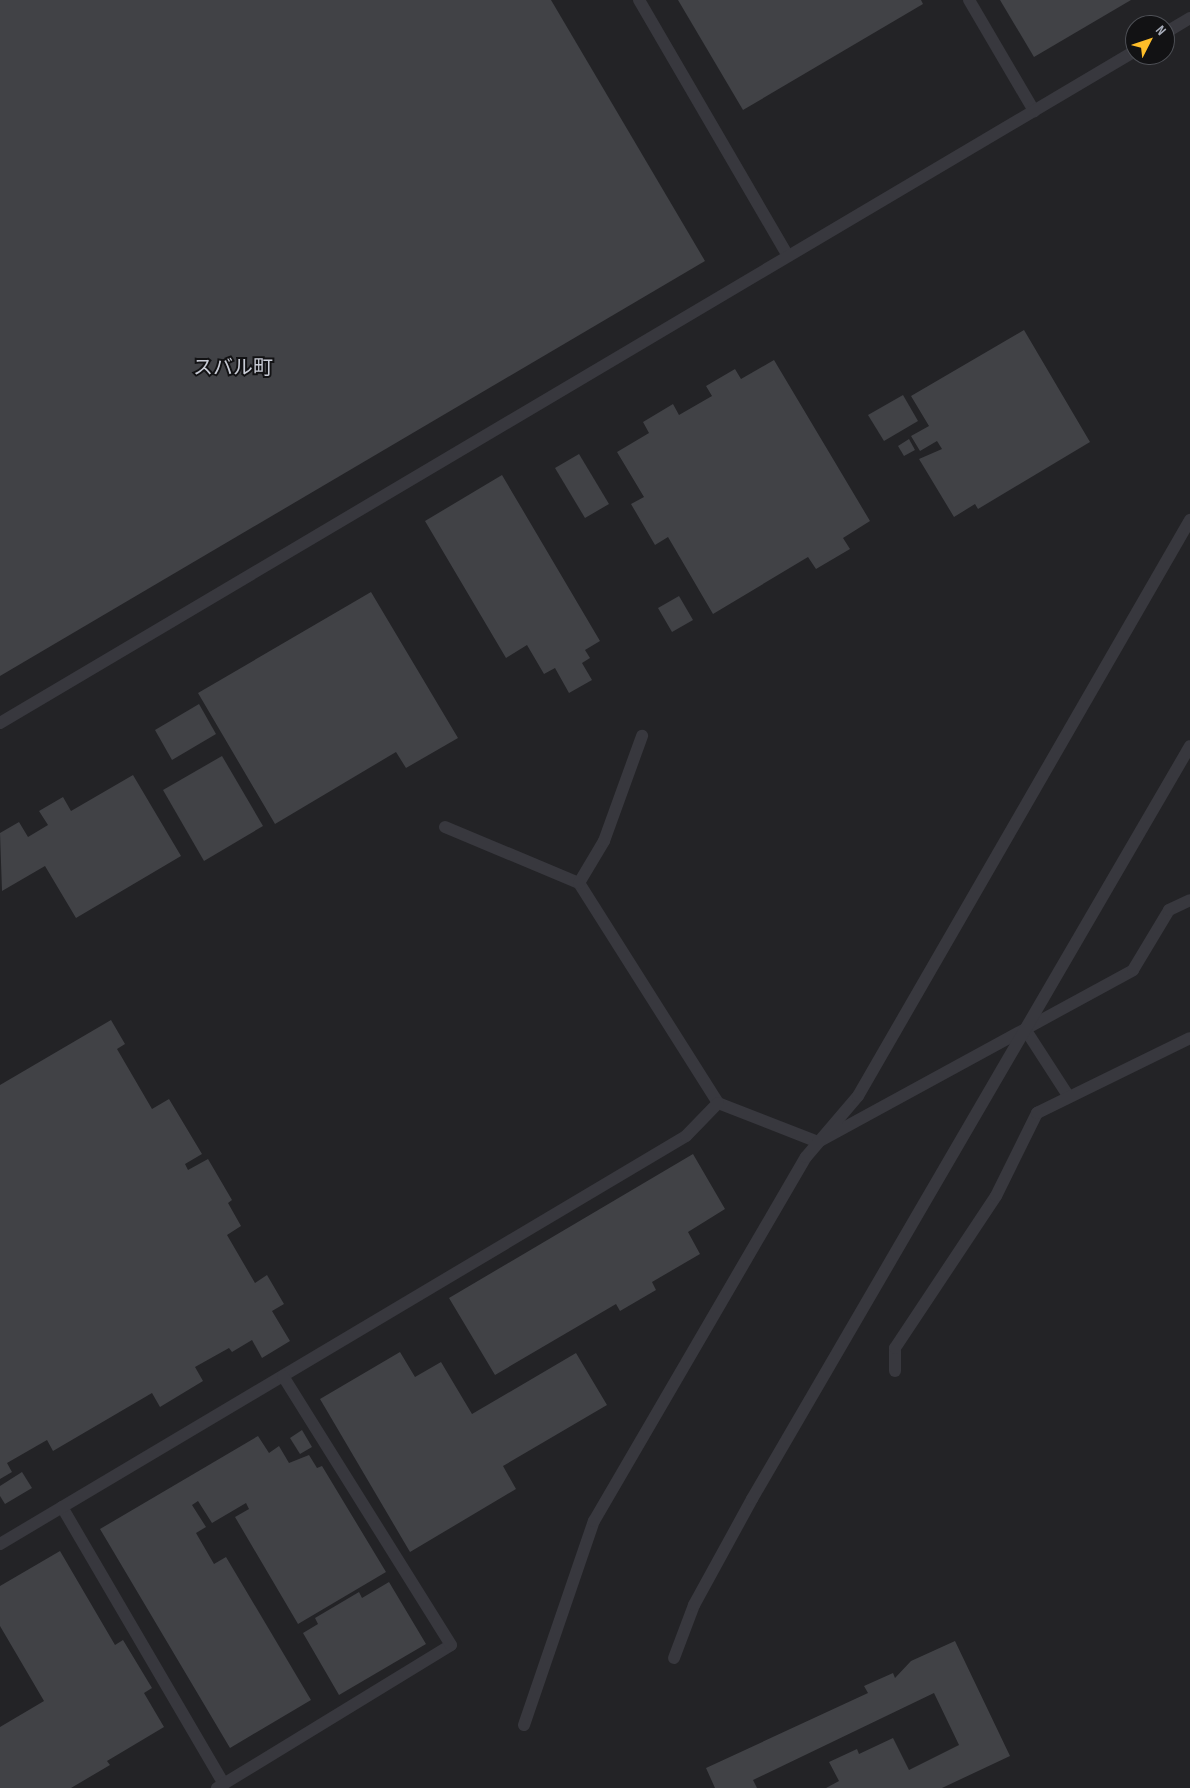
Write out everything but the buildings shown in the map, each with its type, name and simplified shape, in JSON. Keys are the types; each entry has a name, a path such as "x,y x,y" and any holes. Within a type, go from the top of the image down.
{"lane":[{"path":"639,0 788,256"},
{"path":"969,0 1034,111"},
{"path":"1175,27 1190,18"},
{"path":"0,724 1125,57"},
{"path":"524,1725 594,1521 806,1157 858,1096 1190,520"},
{"path":"579,883 604,841 642,736"},
{"path":"674,1658 694,1605 752,1498 1190,746"},
{"path":"444,827 579,883 718,1103 818,1142 1133,970 1169,910 1190,900"},
{"path":"1025,1029 1069,1097"},
{"path":"895,1371 895,1348 996,1196 1037,1113 1190,1038"},
{"path":"0,1544 686,1136 718,1103"},
{"path":"62,1507 221,1786 451,1645 283,1376"}],"shaded area":[{"path":"0,0 1190,0 1190,1788 0,1788"}],"district":[{"name":"スバル町","path":"233,368"}]}
